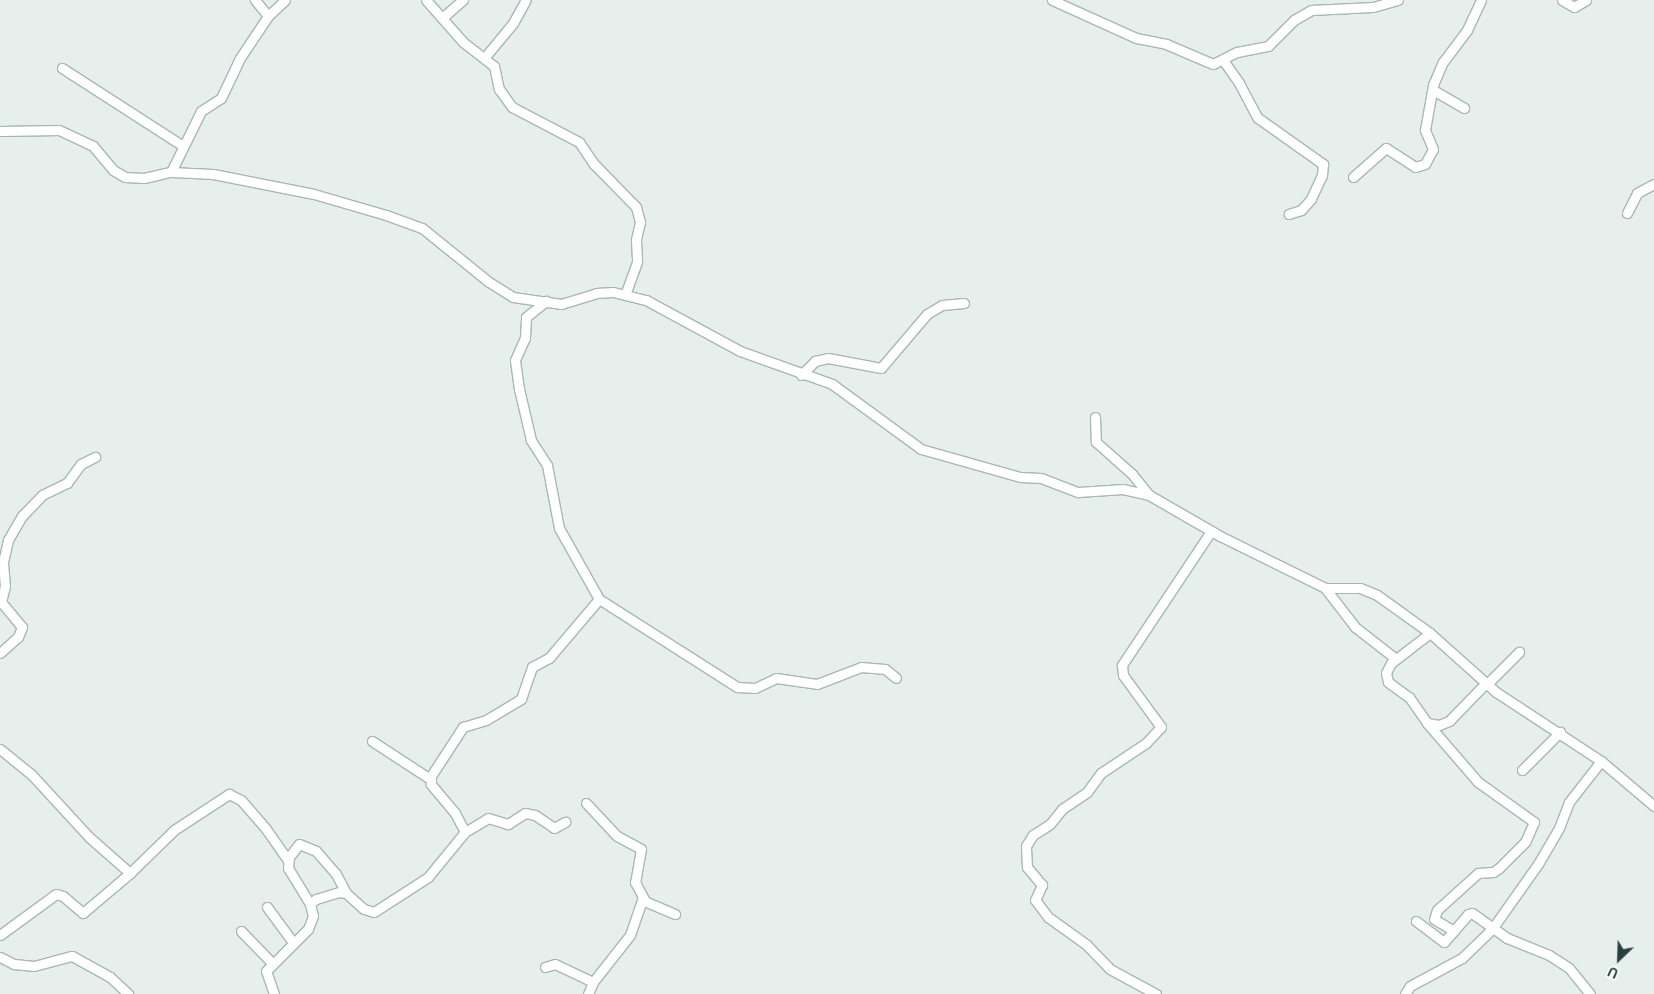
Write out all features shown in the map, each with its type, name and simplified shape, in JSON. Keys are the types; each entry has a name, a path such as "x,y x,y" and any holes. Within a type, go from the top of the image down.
{"street":[{"path":"255,0 268,16"},
{"path":"172,172 202,110 221,98 240,58 268,16 284,0"},
{"path":"426,0 463,42 485,57 497,70 499,89 512,107 579,142 594,164 636,207 640,222 636,240 638,262 626,293"},
{"path":"442,18 463,0"},
{"path":"485,57 513,23 526,0"},
{"path":"1052,0 1136,38 1166,44 1208,63 1223,60 1237,52 1268,46 1294,20 1311,10 1373,7 1398,0"},
{"path":"1353,176 1386,148 1415,167 1425,164 1434,149 1425,130 1432,90 1443,62 1467,30 1481,0"},
{"path":"1562,0 1574,7 1586,0"},
{"path":"1223,60 1239,82 1258,118 1323,164 1322,175 1311,199 1302,210 1289,214"},
{"path":"62,68 183,146"},
{"path":"1432,90 1464,108"},
{"path":"0,131 59,130 93,146 112,170 125,177 144,178 172,172 213,174 294,190 412,223 430,234 504,293 520,299 567,304 596,293 626,293 672,313 740,351 801,375 824,380 840,389 911,443 926,450 1020,478 1041,478 1078,492 1123,489 1149,495 1211,531 1325,588 1368,590 1430,634 1486,684 1602,761 1654,806"},
{"path":"1627,213 1637,194 1654,184"},
{"path":"546,301 526,317 525,338 516,360 519,389 531,440 547,464 559,528 599,599 737,687 755,688 776,678 817,684 861,667 885,669 896,678"},
{"path":"801,375 815,361 828,358 881,368 927,314 942,305 964,303"},
{"path":"1095,417 1096,442 1137,479 1149,495"},
{"path":"0,653 18,637 22,627 18,618 2,605 3,562 8,540 22,516 42,495 67,483 81,464 95,457"},
{"path":"1156,994 1110,968 1087,945 1048,917 1036,902 1042,885 1027,867 1026,846 1031,838 1054,819 1059,811 1087,792 1101,773 1146,742 1162,727 1123,675 1122,665 1211,531"},
{"path":"1325,588 1355,627 1396,659"},
{"path":"430,779 463,727 483,722 521,700 532,667 549,658 599,599"},
{"path":"1430,634 1396,659 1387,669 1386,679 1409,698 1427,723 1478,782 1534,822 1526,842 1500,868 1493,872 1478,873 1437,910 1434,919 1454,931"},
{"path":"1427,723 1439,725 1449,721 1519,652"},
{"path":"1522,770 1560,732"},
{"path":"372,741 430,779 435,792 455,813 465,832"},
{"path":"0,749 24,767 90,837 130,873"},
{"path":"1405,994 1410,986 1462,958 1492,929 1538,864 1560,828 1569,802 1602,761"},
{"path":"0,934 56,894 62,896 83,914 130,873 174,830 229,794 241,800 266,829 288,861 290,873 310,904 313,916 310,925 271,962 266,977 274,994"},
{"path":"586,803 618,836 641,849 635,882 644,899 675,914"},
{"path":"288,861 297,845 311,848 336,874 346,893 364,909 377,911 428,877 465,832 488,818 508,824 525,812 536,815 554,828 565,822"},
{"path":"310,904 322,896 346,893"},
{"path":"588,994 593,982 630,935 638,905 644,899"},
{"path":"267,906 292,941"},
{"path":"1416,921 1443,942 1471,912 1492,929 1549,955 1569,968 1590,994"},
{"path":"241,931 271,962"},
{"path":"0,958 14,964 34,966 72,956 110,977 128,994"},
{"path":"545,968 555,964 593,982"}]}
